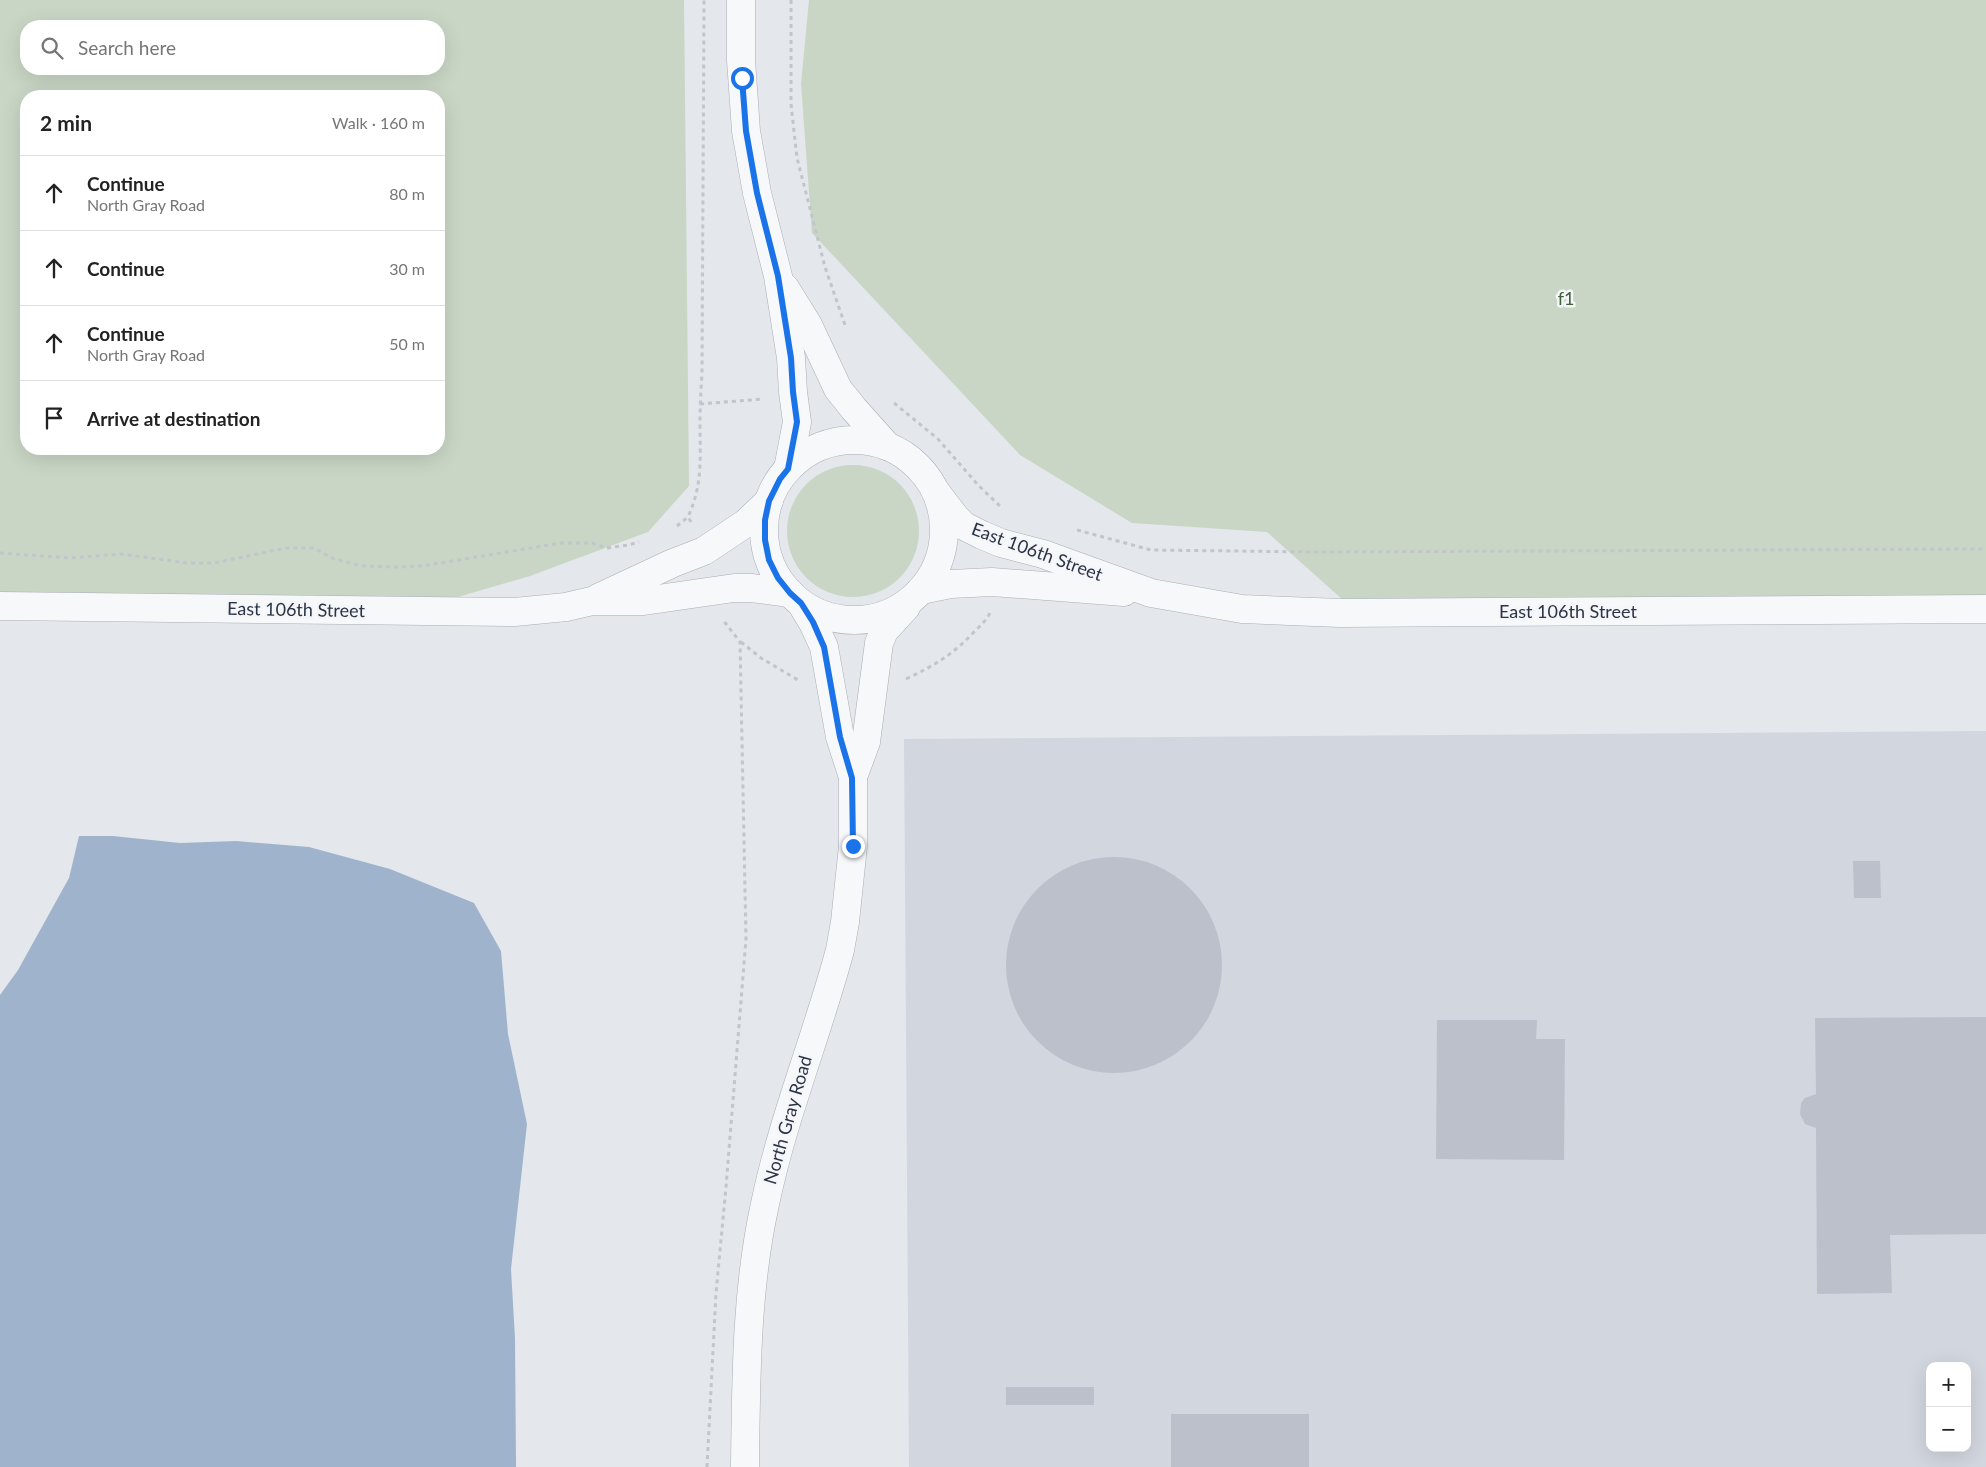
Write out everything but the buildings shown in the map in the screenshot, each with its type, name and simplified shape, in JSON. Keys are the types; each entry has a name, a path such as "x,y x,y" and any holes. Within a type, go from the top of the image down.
{"street":[{"path":"741,0 741,60 746,131 757,193 778,276 791,358 797,422 788,469"},
{"path":"778,276 808,325 838,389 887,446 907,458 924,473 936,492"},
{"path":"769,501 780,479 788,469 809,452 834,443 861,441 887,446"},
{"name":"East 106th Street","path":"936,492 964,526 982,535 1043,554 1151,593"},
{"name":"North Gray Road","path":"852,778 866,742 879,643 884,631 916,595 937,565 943,543 944,520 936,492"},
{"name":"East 106th Street","path":"0,606 515,612 566,607 592,601 672,563 704,551 746,524 769,501"},
{"name":"North Gray Road","path":"746,1467 748,1342 757,1243 772,1169 785,1123 840,950 853,846 852,778 840,737 824,647 813,622 796,598 778,578 769,560 765,540 765,520 769,501"},
{"name":"East 106th Street","path":"916,595 951,584 992,582 1075,590 1151,593 1242,608 1340,613 1986,609"},
{"name":"East 106th Street","path":"592,601 644,601 743,587 796,598"},
{"path":"796,598 822,614 845,620 868,619 891,612 916,595"}],"path":[{"path":"669,530 688,517 700,482 704,0"},
{"path":"791,0 791,104 796,158 824,267 848,332"},
{"path":"700,404 772,398"},
{"path":"890,400 938,439 978,485 1006,511"},
{"path":"688,517 692,524"},
{"path":"1070,529 1151,550 1344,552 1986,549"},
{"path":"0,553 70,558 121,554 187,563 214,563 286,548 314,548 334,559 363,566 397,567 440,563 560,542 592,543 607,548 628,545 644,540"},
{"path":"900,681 928,669 958,649 988,618 992,606"},
{"path":"722,617 740,642 781,670 798,680 804,681"},
{"path":"707,1467 716,1293 746,939 740,642"}],"shaded area":[{"path":"1986,731 1986,1467 909,1467 904,739"}],"green space":[{"path":"0,0 684,0 689,486 648,532 530,576 434,604 0,593"},
{"name":"f1","path":"809,0 1986,0 1986,600 1343,600 1267,532 1132,523 1020,455 812,233 801,84"},
{"path":"853,465 866,466 878,470 900,484 914,506 918,518 918,544 914,556 900,578 878,592 866,596 853,597 840,596 828,592 806,578 792,556 788,544 787,531 788,518 792,506 806,484 828,470 840,466"}],"water":[{"path":"79,836 113,836 180,843 236,841 309,847 390,869 474,903 501,951 508,1034 527,1124 511,1269 515,1338 516,1467 0,1467 0,995 18,970 69,878"}],"route":[{"path":"742,78 746,131 757,193 778,276 791,358 797,422 788,469 774,489 769,501 765,520 765,540 769,560 778,578 801,603 813,622 824,647 840,737 852,778 854,799 853,846"}]}
